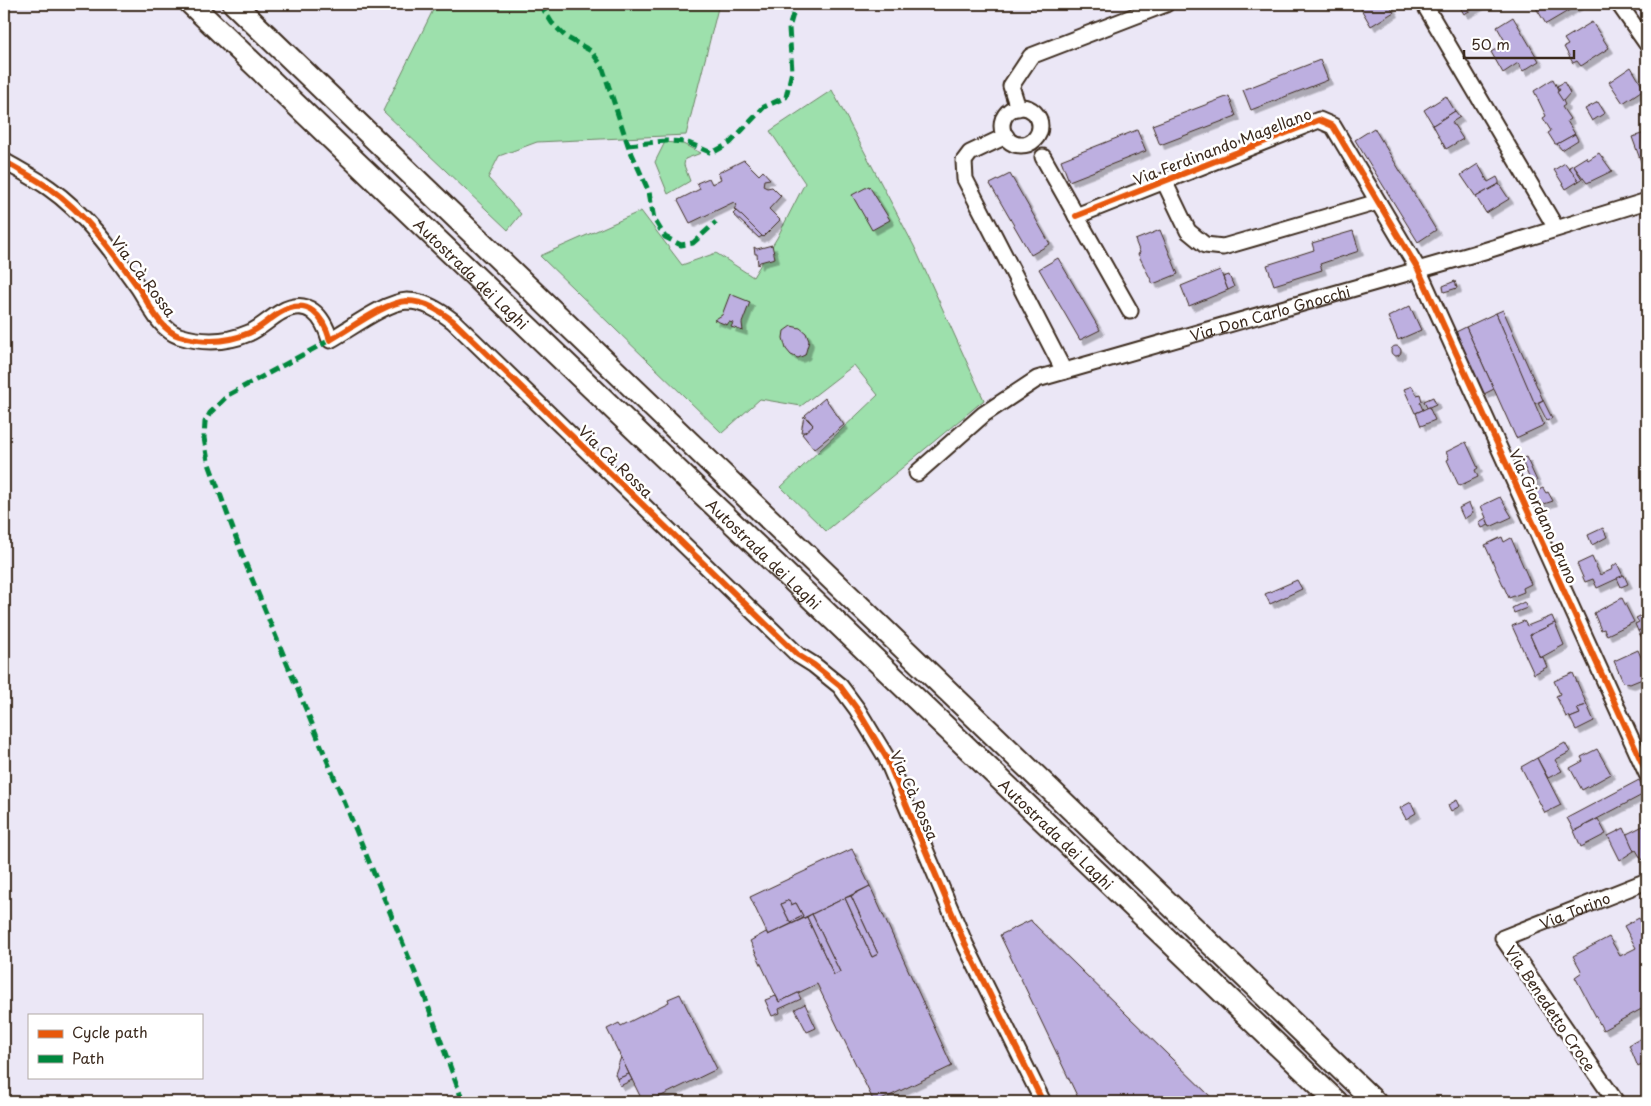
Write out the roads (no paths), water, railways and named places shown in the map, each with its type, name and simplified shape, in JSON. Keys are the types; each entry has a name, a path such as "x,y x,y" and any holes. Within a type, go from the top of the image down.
{"highway":[{"name":"Autostrada dei Laghi","path":"191,4 1337,1102"},
{"name":"Autostrada dei Laghi","path":"234,4 1375,1102"}],"street":[{"path":"1018,108 1011,86 1031,56 1166,4"},
{"path":"1424,4 1556,228"},
{"path":"1619,4 1647,44"},
{"path":"1018,108 1030,110 1035,114 1040,125 1040,131 1033,141 1021,145 1015,144 1006,136 1003,125 1004,119 1008,114 1018,108"},
{"name":"Via Ferdinando Magellano","path":"1076,216 1319,120 1333,126 1418,269"},
{"path":"1006,136 970,154 964,161 965,179 1064,371"},
{"path":"1043,157 1130,311"},
{"name":"Via Cà Rossa","path":"4,160 50,188 80,214 133,280 163,324 176,335 209,343 250,333 291,307 308,309 319,315 326,326 330,340 386,307 406,301 435,308 453,321 798,655 840,686 857,708 886,756 965,944 1043,1102"},
{"name":"Via Ferdinando Magellano","path":"1164,181 1188,231 1205,245 1223,247 1378,202"},
{"name":"Via Don Carlo Gnocchi","path":"917,473 984,414 1037,379 1647,201"},
{"name":"Via Giordano Bruno","path":"1418,269 1647,774"},
{"name":"Via Torino","path":"1503,938 1647,881"},
{"name":"Via Benedetto Croce","path":"1503,938 1616,1102"}]}
